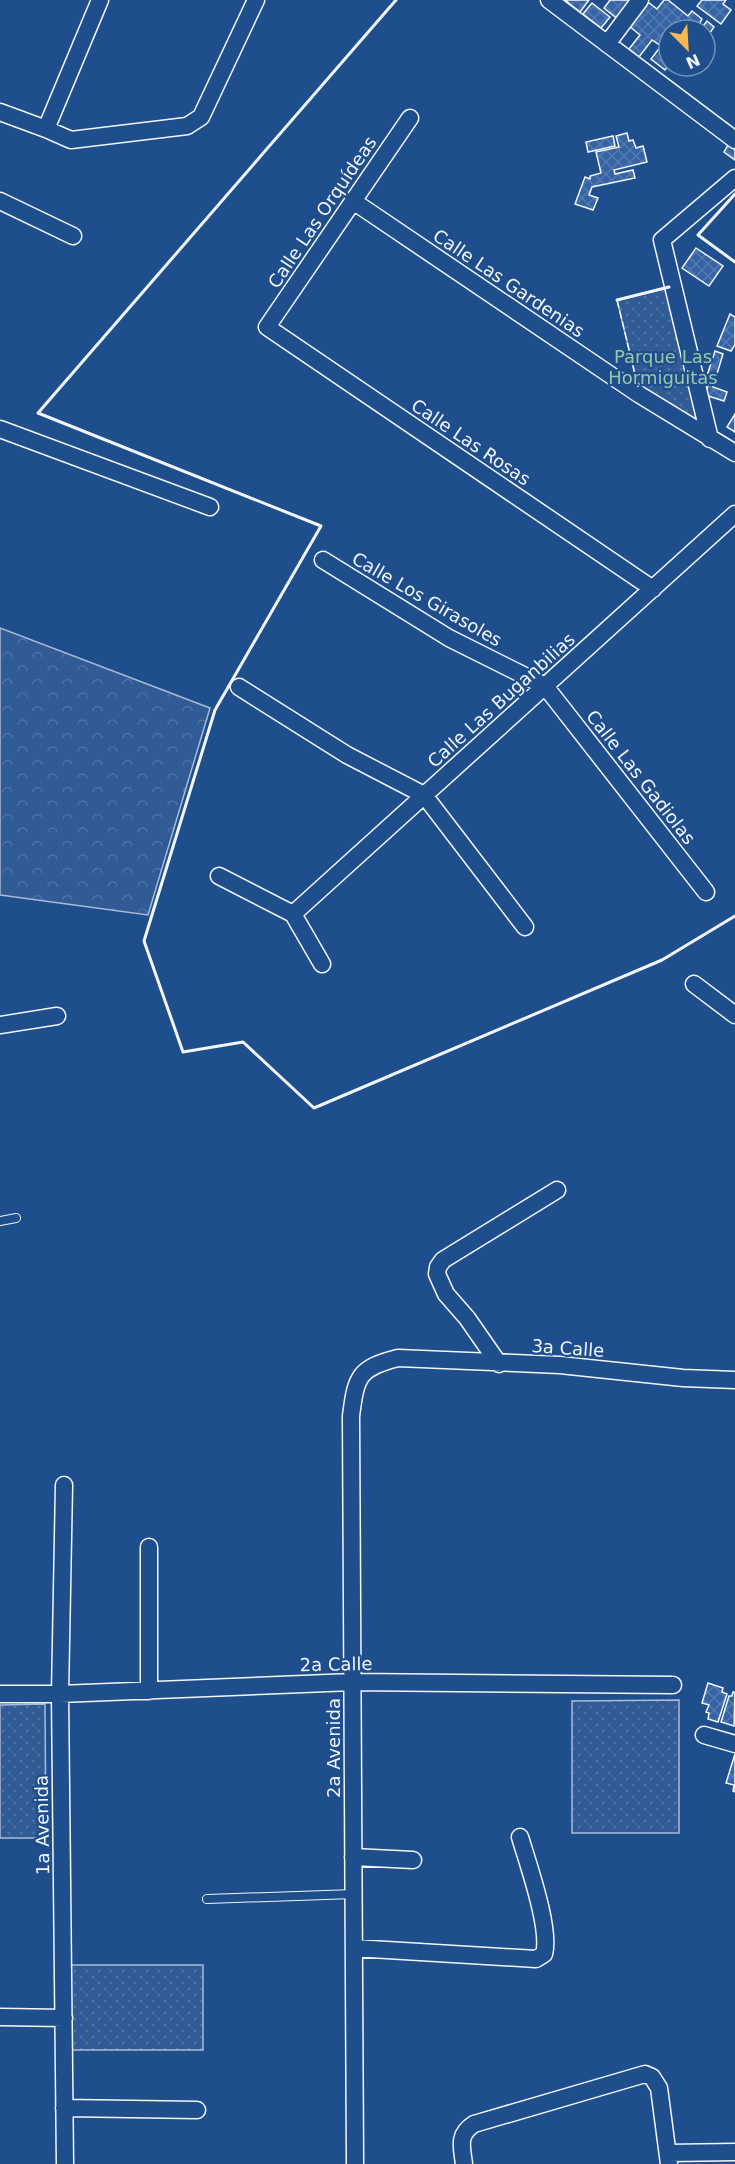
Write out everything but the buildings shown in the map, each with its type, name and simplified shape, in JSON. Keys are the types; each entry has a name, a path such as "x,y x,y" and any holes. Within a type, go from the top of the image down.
{"street":[{"path":"46,129 100,0"},
{"path":"0,112 71,140 187,126 201,117 256,0"},
{"path":"549,0 735,140"},
{"path":"607,44 640,0"},
{"name":"Calle Las Orquídeas","path":"267,327 410,118"},
{"path":"710,439 662,240 735,178"},
{"path":"0,201 73,236"},
{"name":"Calle Las Gardenias","path":"353,201 630,388 735,453"},
{"name":"Calle Las Rosas","path":"267,327 653,589"},
{"path":"0,429 210,507"},
{"name":"Calle Las Buganbilias","path":"293,914 735,514"},
{"name":"Calle Los Girasoles","path":"323,560 449,638 545,686"},
{"name":"Calle Las Gadiolas","path":"545,686 706,892"},
{"path":"239,687 347,755 424,795 525,927"},
{"path":"219,876 293,914 322,963"},
{"path":"694,984 735,1015"},
{"path":"0,1025 57,1016"},
{"path":"499,1364 446,1294 437,1274 438,1267 443,1260 557,1190"},
{"name":"3a Calle","path":"398,1358 560,1365 683,1378 735,1380"},
{"name":"2a Avenida","path":"355,2164 351,1416 354,1391 362,1374 377,1363 398,1358"},
{"name":"1a Avenida","path":"64,1485 60,1694 65,2164"},
{"path":"149,1547 149,1691"},
{"name":"2a Calle","path":"0,1694 149,1691 352,1682 673,1685"},
{"path":"704,1735 735,1744"},
{"path":"354,1948 536,1959 544,1954 547,1944 520,1837"},
{"path":"353,1857 413,1860"},
{"path":"0,2017 64,2018"},
{"path":"464,2164 461,2138 465,2129 474,2124 645,2074 652,2077 659,2088 668,2159 735,2152"},
{"path":"64,2108 196,2110"}],"lane":[{"path":"0,1221 16,1218"},
{"path":"207,1899 354,1894"}],"green space":[{"name":"Parque Las Hormiguitas","path":"672,286 710,439 640,395 617,300"},
{"path":"0,628 210,708 148,915 0,895"},
{"path":"679,1700 679,1833 572,1833 572,1701"},
{"path":"45,1704 46,1838 0,1838 0,1705"},
{"path":"70,1965 203,1965 203,2050 70,2050"}],"fence":[{"path":"617,300 638,387"}],"wall":[{"path":"396,0 38,413 321,526 215,710 144,941 183,1052 243,1042 314,1108 662,960 735,916"},
{"path":"735,194 698,235 735,262"},
{"path":"617,300 669,287"}]}
